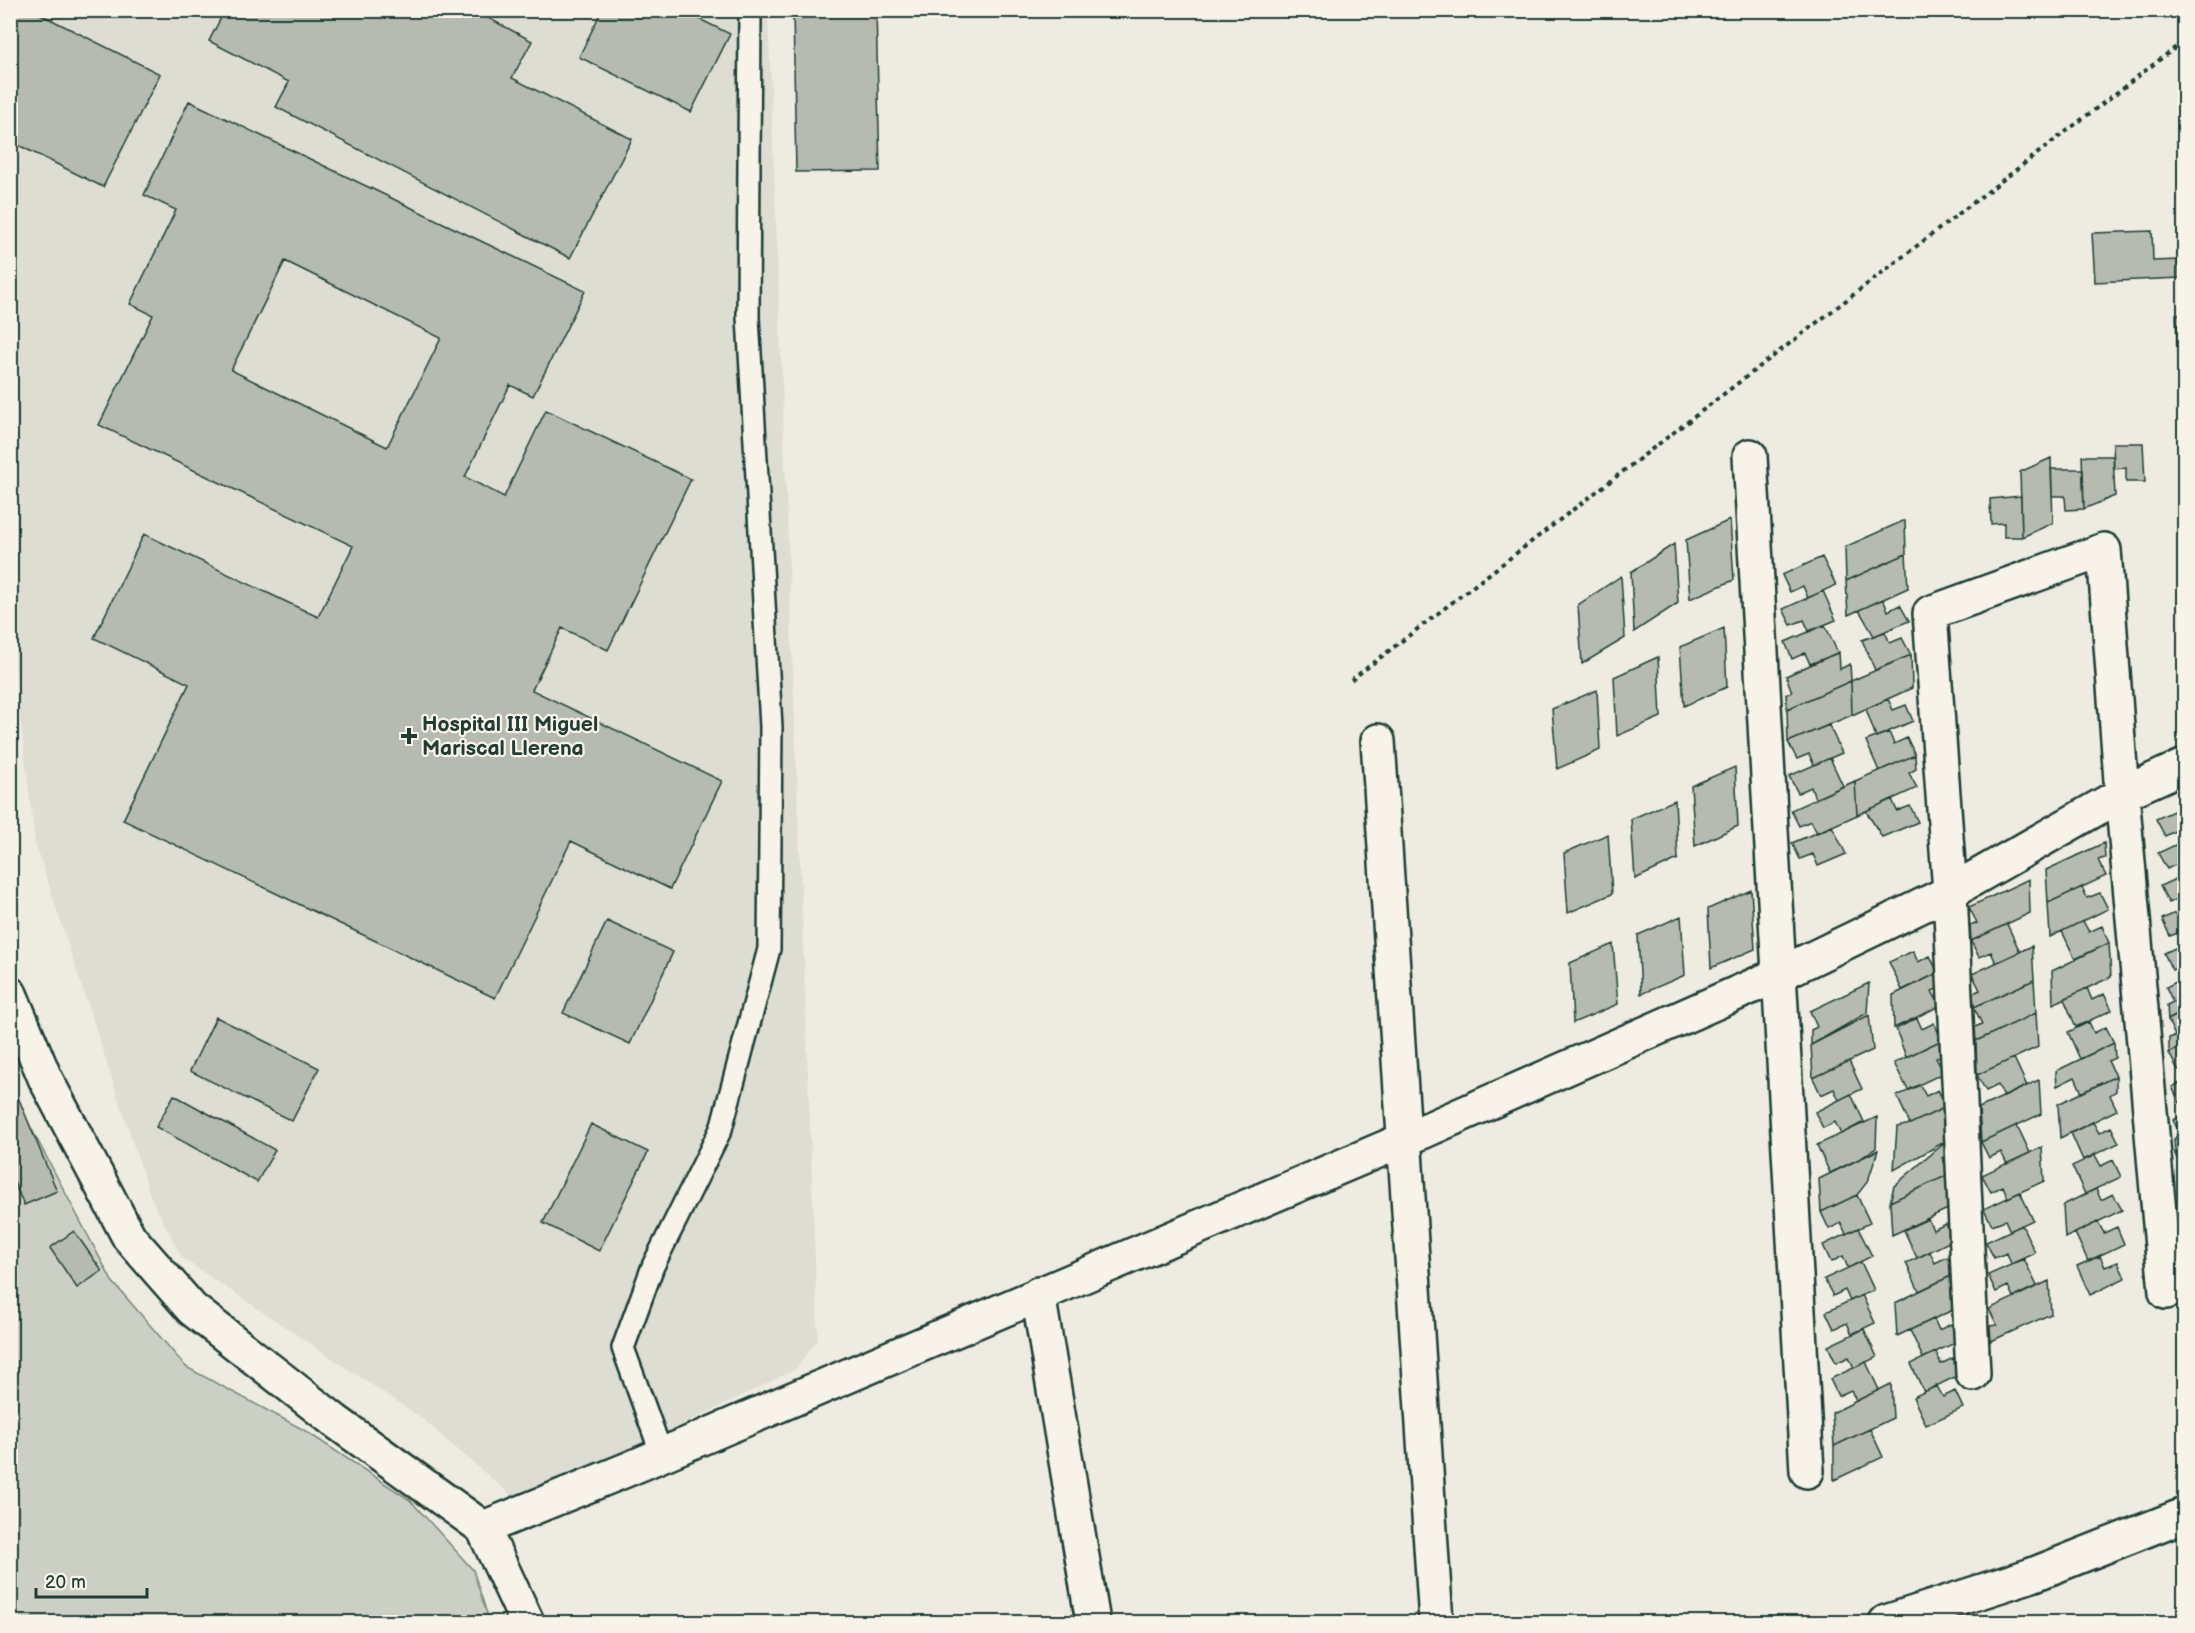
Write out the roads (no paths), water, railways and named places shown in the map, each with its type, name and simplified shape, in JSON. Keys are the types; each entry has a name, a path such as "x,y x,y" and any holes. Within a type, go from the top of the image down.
{"street":[{"path":"1750,456 1808,1471"},
{"path":"1973,1374 1950,892 1930,613 2104,550 2122,794 2166,1292"},
{"path":"1378,741 1406,1139 1436,1623"},
{"path":"483,1528 662,1455 1406,1139 1778,975 1950,892 2122,794 2184,766"},
{"path":"10,994 45,1078 129,1237 192,1309 335,1420 483,1528 527,1623"},
{"path":"1038,1294 1093,1623"},
{"path":"1886,1623 2032,1575 2184,1515"}],"lane":[{"path":"662,1455 623,1348 653,1266 722,1129 769,949 771,727 748,317 750,10"}],"place":[{"name":"Hospital III Miguel Mariscal Llerena","path":"409,736"}]}
